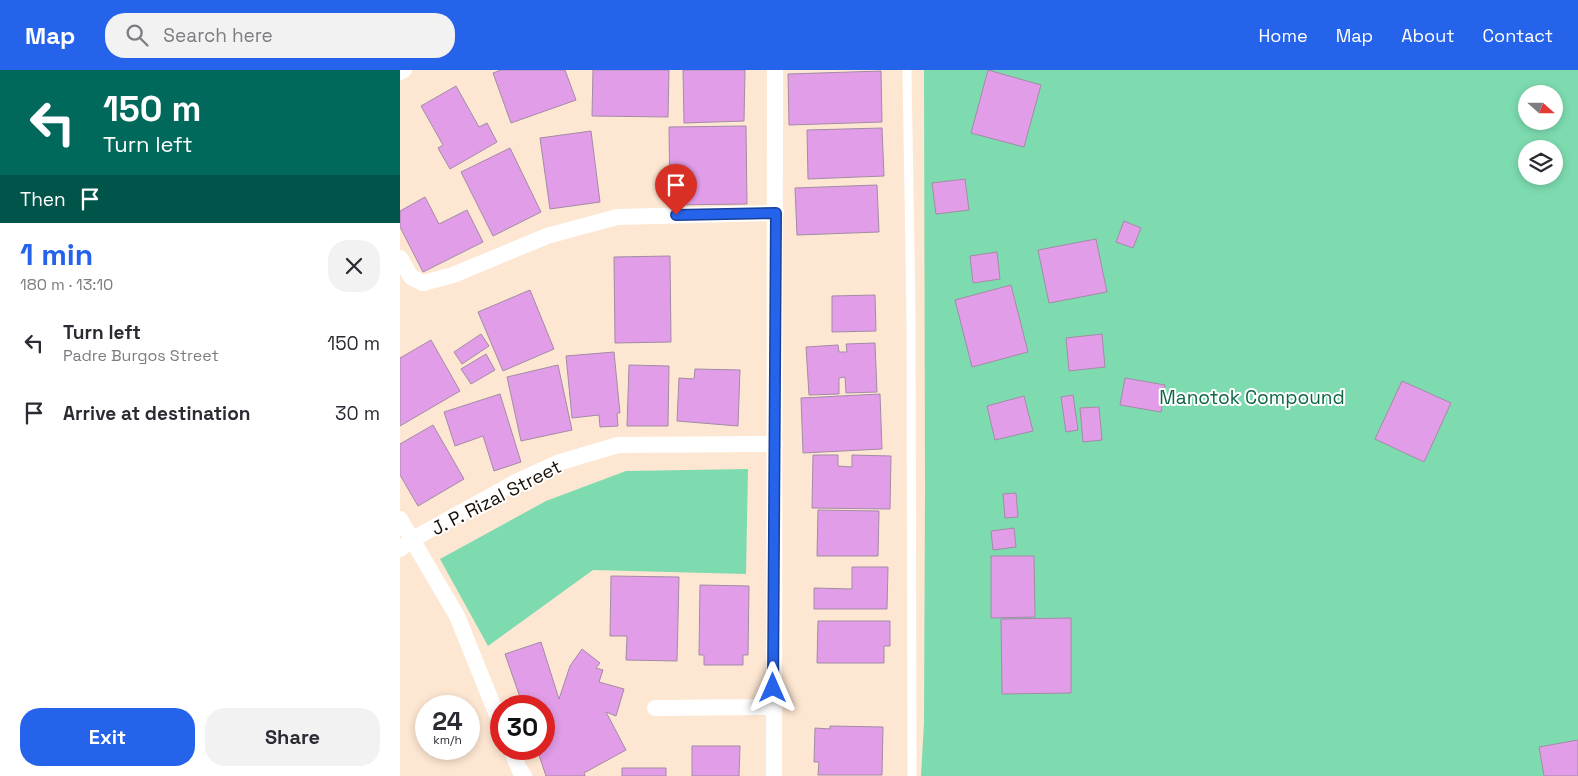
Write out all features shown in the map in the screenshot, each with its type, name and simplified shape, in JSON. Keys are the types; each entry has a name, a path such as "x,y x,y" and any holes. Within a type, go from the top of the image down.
{"street":[{"path":"400,72 404,70"},
{"path":"774,776 775,70"},
{"path":"400,258 411,277 423,283 453,275 547,236 617,217 776,213"},
{"name":"J. P. Rizal Street","path":"406,544 516,482 558,464 618,445 775,444"},
{"path":"400,518 406,544 457,616 490,698"},
{"path":"656,708 773,707"},
{"path":"515,760 524,776"}],"lane":[{"path":"907,70 911,318 912,776"}],"green space":[{"name":"Manotok Compound","path":"924,70 1578,70 1578,776 921,776 924,723"},
{"path":"748,469 746,574 593,570 488,646 440,559 546,501 626,471"}],"building":[{"path":"501,70 565,70 576,100 511,123 493,73"},
{"path":"593,70 669,70 668,117 592,116"},
{"path":"683,70 745,70 744,121 684,123"},
{"path":"988,70 1041,85 1024,147 971,133"},
{"path":"881,71 882,122 789,125 788,74"},
{"path":"456,86 479,127 487,123 497,142 450,169 438,148 443,145 421,106"},
{"path":"746,126 747,204 670,205 669,127"},
{"path":"882,128 884,176 808,179 807,130"},
{"path":"591,131 600,202 550,209 540,138"},
{"path":"510,148 541,212 493,236 461,172"},
{"path":"965,179 969,210 936,214 932,183"},
{"path":"877,185 879,232 797,235 795,188"},
{"path":"425,197 439,224 467,210 483,242 423,272 400,227 400,211"},
{"path":"1124,221 1141,228 1133,248 1116,242"},
{"path":"1096,239 1107,292 1049,303 1038,250"},
{"path":"997,252 1000,279 973,283 970,256"},
{"path":"670,256 671,342 615,343 614,257"},
{"path":"1011,285 1028,352 972,367 955,300"},
{"path":"530,290 554,349 503,371 478,312"},
{"path":"875,295 876,331 832,332 832,296"},
{"path":"481,334 489,346 462,364 454,352"},
{"path":"1102,334 1105,367 1069,371 1066,338"},
{"path":"431,340 460,391 400,426 400,358"},
{"path":"875,343 877,392 846,393 845,377 839,378 839,394 809,395 806,347 838,345 839,352 847,352 846,344"},
{"path":"614,352 620,413 617,413 618,426 600,427 599,415 572,418 566,356"},
{"path":"486,354 495,370 471,384 461,369"},
{"path":"558,365 572,430 521,441 507,377"},
{"path":"629,365 669,366 668,426 627,426"},
{"path":"695,369 740,370 738,426 677,421 679,378 694,379"},
{"path":"1125,378 1165,385 1161,412 1120,405"},
{"path":"1402,381 1451,403 1424,462 1375,439"},
{"path":"500,394 521,462 494,471 483,436 455,446 444,412"},
{"path":"880,394 882,449 803,453 801,398"},
{"path":"1073,395 1078,430 1066,432 1061,397"},
{"path":"1024,396 1033,431 995,440 987,406"},
{"path":"1099,407 1102,440 1083,442 1080,408"},
{"path":"433,425 464,479 418,506 400,475 400,444"},
{"path":"813,455 838,455 838,466 852,467 852,455 891,456 890,509 812,508"},
{"path":"1016,493 1018,517 1005,518 1003,494"},
{"path":"818,510 879,511 878,556 817,556"},
{"path":"1014,528 1016,547 993,550 991,531"},
{"path":"991,556 1034,556 1035,617 991,618"},
{"path":"852,567 888,567 887,609 814,609 814,588 852,589"},
{"path":"611,576 679,577 677,661 626,660 627,636 610,636"},
{"path":"700,585 749,586 748,655 743,655 743,665 704,665 704,655 699,655"},
{"path":"1071,618 1071,693 1002,694 1001,619"},
{"path":"818,621 890,621 890,646 884,646 884,663 817,663"},
{"path":"541,642 559,699 570,666 582,649 600,663 596,668 603,670 599,682 624,689 616,716 606,712 626,750 584,773 585,776 546,776 541,760 555,760 555,695 519,695 505,654"},
{"path":"830,726 883,727 882,775 818,775 819,762 814,762 815,728 830,729"},
{"path":"1578,740 1578,776 1544,776 1539,747"},
{"path":"692,746 740,746 739,776 692,776"},
{"path":"622,768 666,768 666,776 622,776"}],"route":[{"path":"676,215 776,213 773,688"}]}
